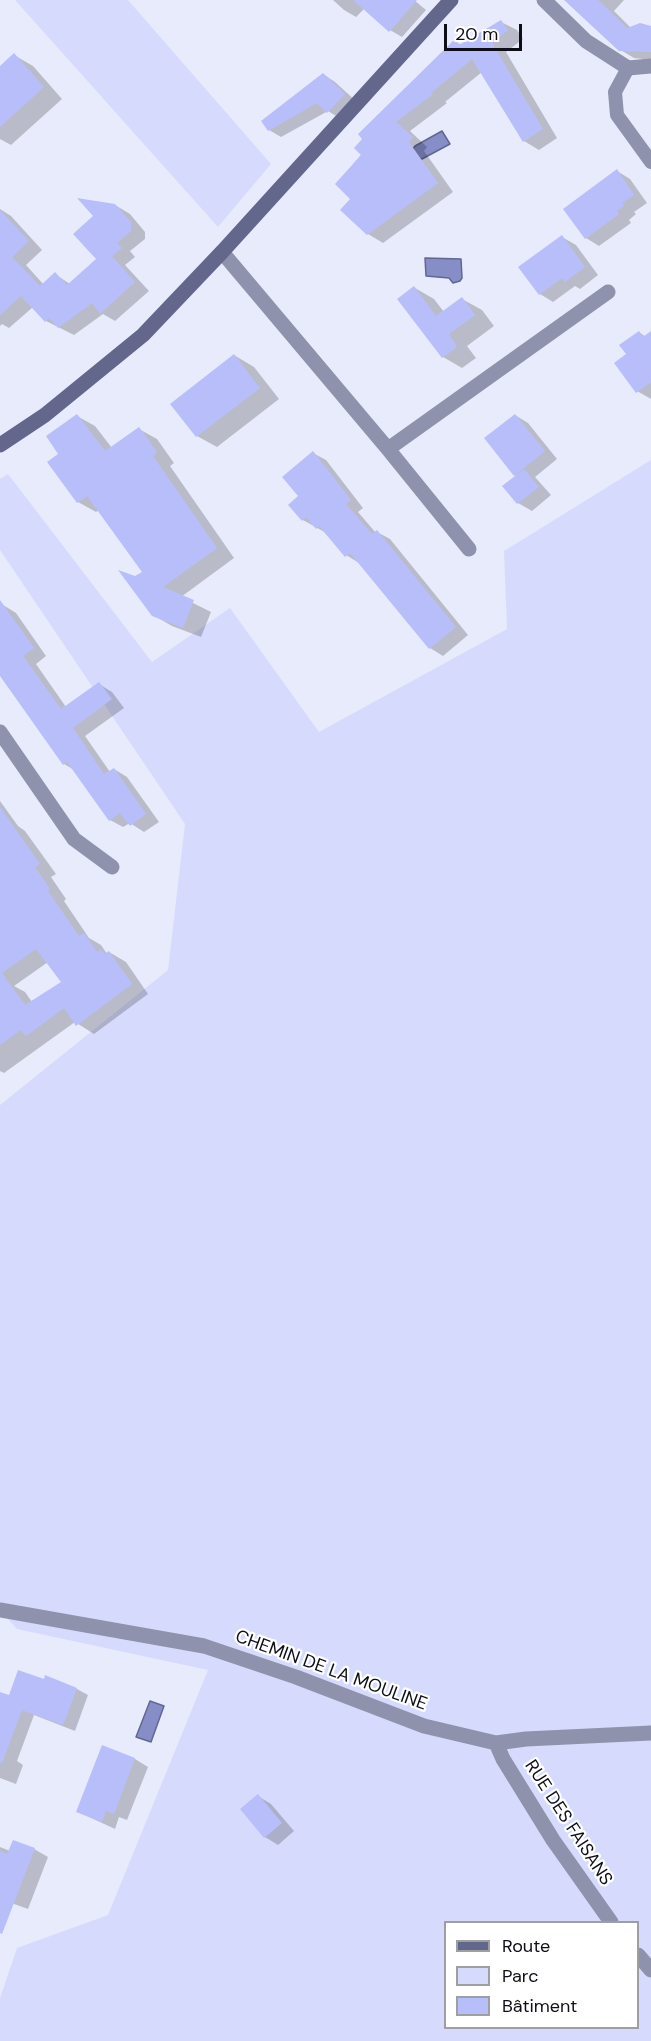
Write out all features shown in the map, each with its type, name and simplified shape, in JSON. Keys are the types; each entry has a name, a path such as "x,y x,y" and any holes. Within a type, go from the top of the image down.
{"main road":[{"path":"0,445 45,415 143,335 222,252 451,0"}],"street":[{"path":"544,0 586,41 628,68 651,66"},
{"path":"222,252 469,549"},
{"path":"388,449 608,292"},
{"path":"0,732 74,838 112,867"},
{"name":"CHEMIN DE LA MOULINE","path":"0,1610 204,1646 297,1677 424,1726 496,1743 526,1739 651,1733"},
{"name":"RUE DES FAISANS","path":"496,1743 503,1759 553,1840 610,1921"},
{"path":"639,1956 651,1970"}],"lane":[{"path":"628,68 615,92 617,115 651,162"}],"green space":[{"path":"15,0 128,0 271,164 218,227"},
{"path":"651,460 651,2041 0,2041 0,1998 17,1948 108,1915 208,1670 17,1629 0,1610 0,1105 168,970 185,824 0,550 0,479 8,474 152,662 230,608 319,732 507,629 504,551"}],"water":[{"path":"442,131 450,144 422,159 418,158 413,149 415,146"},
{"path":"425,258 461,259 462,278 453,283 449,278 426,276"},
{"path":"150,1701 164,1706 151,1742 136,1737"}],"building":[{"path":"353,0 417,0 389,32"},
{"path":"564,0 598,0 627,28 640,23 651,26 651,52 619,51"},
{"path":"501,20 508,30 492,43 543,129 523,142 472,59 431,93 433,94 396,122 413,137 409,142 438,183 367,235 340,210 350,199 335,184 361,155 354,148 362,139 358,134 455,39 459,45"},
{"path":"14,53 44,87 0,127 0,66"},
{"path":"323,73 345,94 327,113 317,103 268,131 261,121"},
{"path":"617,169 634,195 622,203 624,206 617,211 619,214 585,239 563,209"},
{"path":"77,198 115,204 131,222 131,231 117,243 122,248 112,256 135,282 100,314 92,303 58,328 49,318 45,322 21,296 0,315 0,210 29,241 12,257 40,286 55,272 67,285 96,259 73,234 93,216"},
{"path":"562,235 585,267 565,282 562,278 539,295 518,267"},
{"path":"414,286 436,316 462,297 475,315 449,334 457,347 442,358 397,299"},
{"path":"639,331 643,337 651,331 651,382 636,393 614,363 626,354 619,345"},
{"path":"234,354 260,388 196,437 170,404"},
{"path":"77,414 105,451 139,427 157,452 153,456 217,548 163,587 194,600 183,628 152,616 118,570 135,576 142,572 87,496 77,503 47,462 58,454 46,436"},
{"path":"515,414 545,451 514,476 484,438"},
{"path":"313,451 351,500 346,504 372,534 377,530 456,627 429,649 350,553 345,557 319,526 316,529 306,517 302,521 288,505 298,496 282,477"},
{"path":"524,469 539,487 517,504 502,486"},
{"path":"0,600 34,648 23,656 61,709 99,682 112,699 73,728 104,774 114,768 146,814 130,826 120,813 109,821 67,762 63,765 0,676"},
{"path":"0,807 40,864 35,867 50,889 48,891 79,936 84,933 97,952 101,949 104,954 109,951 132,984 76,1026 64,1008 26,1036 21,1030 0,1045","holes":["36,949 61,982 25,1005 2,973"]},
{"path":"18,1670 44,1679 45,1675 77,1688 63,1725 22,1710 2,1763 0,1763 0,1692 9,1695"},
{"path":"102,1745 135,1758 114,1814 106,1811 102,1822 76,1812"},
{"path":"258,1794 282,1823 264,1838 240,1809"},
{"path":"13,1840 35,1848 2,1934 0,1933 0,1851 7,1854"}]}
